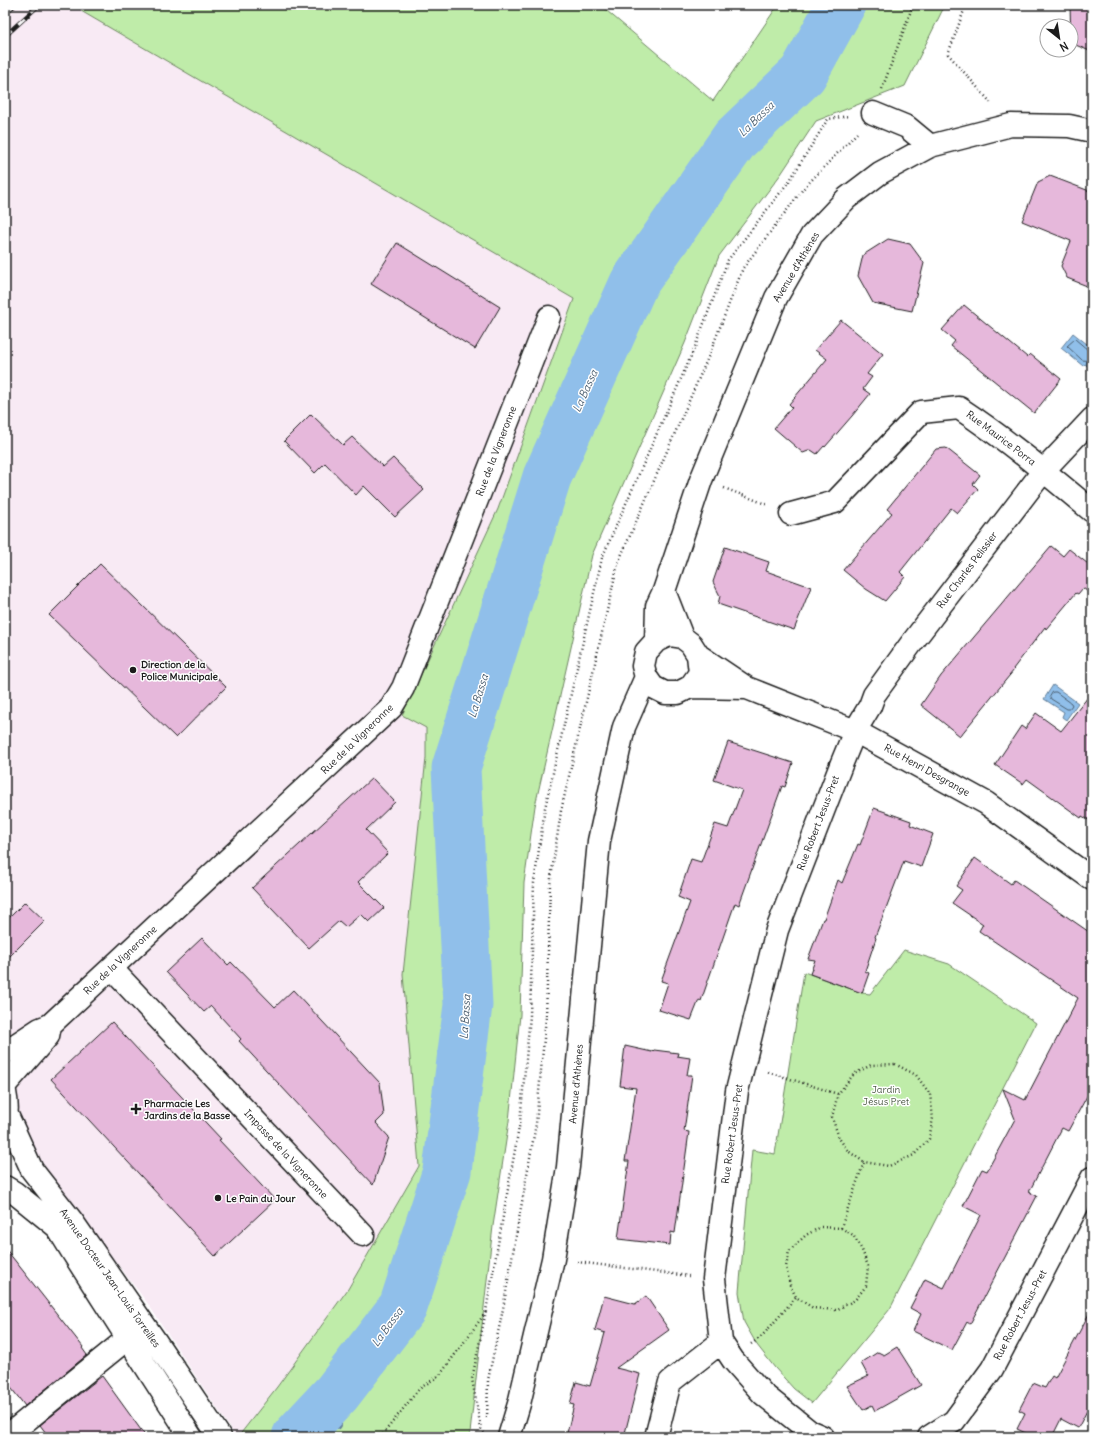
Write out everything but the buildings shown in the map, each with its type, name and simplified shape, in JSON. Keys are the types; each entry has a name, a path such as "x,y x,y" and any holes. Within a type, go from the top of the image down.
{"street":[{"path":"873,113 907,127 930,146"},
{"name":"Avenue d'Athènes","path":"656,641 657,606 664,591 701,480 776,298 812,235 847,198 880,173 930,146 1011,125 1069,126 1092,131"},
{"name":"Rue de la Vigneronne","path":"5,1052 40,1029 50,1025 391,708 403,688 549,317"},
{"name":"Rue Maurice Porra","path":"790,514 835,502 921,412 959,408 983,424 1044,470 1092,511"},
{"name":"Rue Charles Pelissier","path":"855,731 870,706 874,695 911,644 1044,470 1092,419"},
{"path":"664,591 682,637 691,644 698,655 700,673 690,687 678,693 665,693 653,687 646,677 643,666 646,652 656,641 669,636 682,637"},
{"name":"Rue Henri Desgrange","path":"698,655 747,688 855,731 986,802 1092,878"},
{"name":"Avenue d'Athènes","path":"509,1437 519,1404 553,1259 568,1167 600,841 624,727 646,677"},
{"name":"Rue Henri Desgrange","path":"690,687 747,688"},
{"path":"624,727 665,693"},
{"name":"Rue Robert Jesus-Pret","path":"823,1437 809,1431 763,1394 733,1360 721,1342 714,1279 737,1091 777,930 855,731"},
{"name":"Impasse de la Vigneronne","path":"111,968 363,1235"},
{"name":"Rue de la Vigneronne","path":"5,1085 48,1036 50,1025"},
{"path":"5,1092 7,1100 6,1119"},
{"name":"Avenue Docteur Jean-Louis Torreilles","path":"6,1119 32,1170 72,1221 220,1437"},
{"name":"Rue Robert Jesus-Pret","path":"929,1437 954,1421 992,1369 1092,1178"},
{"name":"Avenue Docteur Jean-Louis Torreilles","path":"5,1187 15,1193 57,1227 191,1437"},
{"path":"6,1437 128,1338"},
{"path":"656,1437 670,1382 721,1342"}],"path":[{"path":"873,113 913,5"},
{"path":"966,5 948,54 1011,125"},
{"path":"701,480 790,514"},
{"path":"895,1064 916,1075 930,1094 933,1118 929,1139 914,1155 889,1166 864,1162 848,1151 838,1138 832,1117 838,1094 854,1074 871,1065 895,1064"},
{"path":"761,1070 838,1094"},
{"path":"841,1228 864,1162"},
{"path":"821,1227 841,1228 853,1235 862,1250 868,1266 866,1286 855,1300 836,1310 813,1308 796,1297 790,1285 786,1267 789,1251 806,1235 821,1227"},
{"path":"553,1259 714,1279"},
{"path":"733,1360 762,1336 796,1297"},
{"path":"375,1437 383,1434 419,1389 440,1375 486,1311"}],"shaded area":[{"path":"5,5 87,5 81,11 574,298 498,509 426,728 426,758 403,974 419,1166 348,1289 277,1387 238,1437 236,1437 148,1304 58,1186 19,1128 5,1112"}],"green space":[{"path":"87,5 600,5 713,101 778,5 945,5 905,86 816,121 781,174 719,256 685,343 592,555 535,806 524,883 520,1015 509,1121 493,1226 469,1437 238,1437 277,1387 348,1289 419,1166 403,974 426,758 426,728 402,715 498,509 574,299 81,11"},
{"name":"Jardin Jésus Pret","path":"904,950 949,964 1036,1023 890,1309 812,1403 794,1389 775,1368 757,1345 744,1322 739,1292 752,1150 775,1154 804,972 862,993 870,994"}],"water":[{"path":"1073,333 1092,348 1092,363 1089,367 1085,364 1083,366 1061,348"},
{"path":"1053,685 1078,703 1066,720 1062,717 1064,712 1044,699"}],"waterway":[{"name":"La Bassa","path":"296,1437 337,1393 403,1307 447,1171 468,1005 456,768 547,477 634,283 735,139 803,74 841,5"},
{"path":"316,1416 338,1425"}],"railway":[{"path":"5,13 15,5"},
{"path":"5,36 39,5"}],"place":[{"name":"Direction de la Police Municipale","path":"133,670"},
{"name":"Pharmacie Les Jardins de la Basse","path":"136,1109"},
{"name":"Le Pain du Jour","path":"218,1198"}]}
